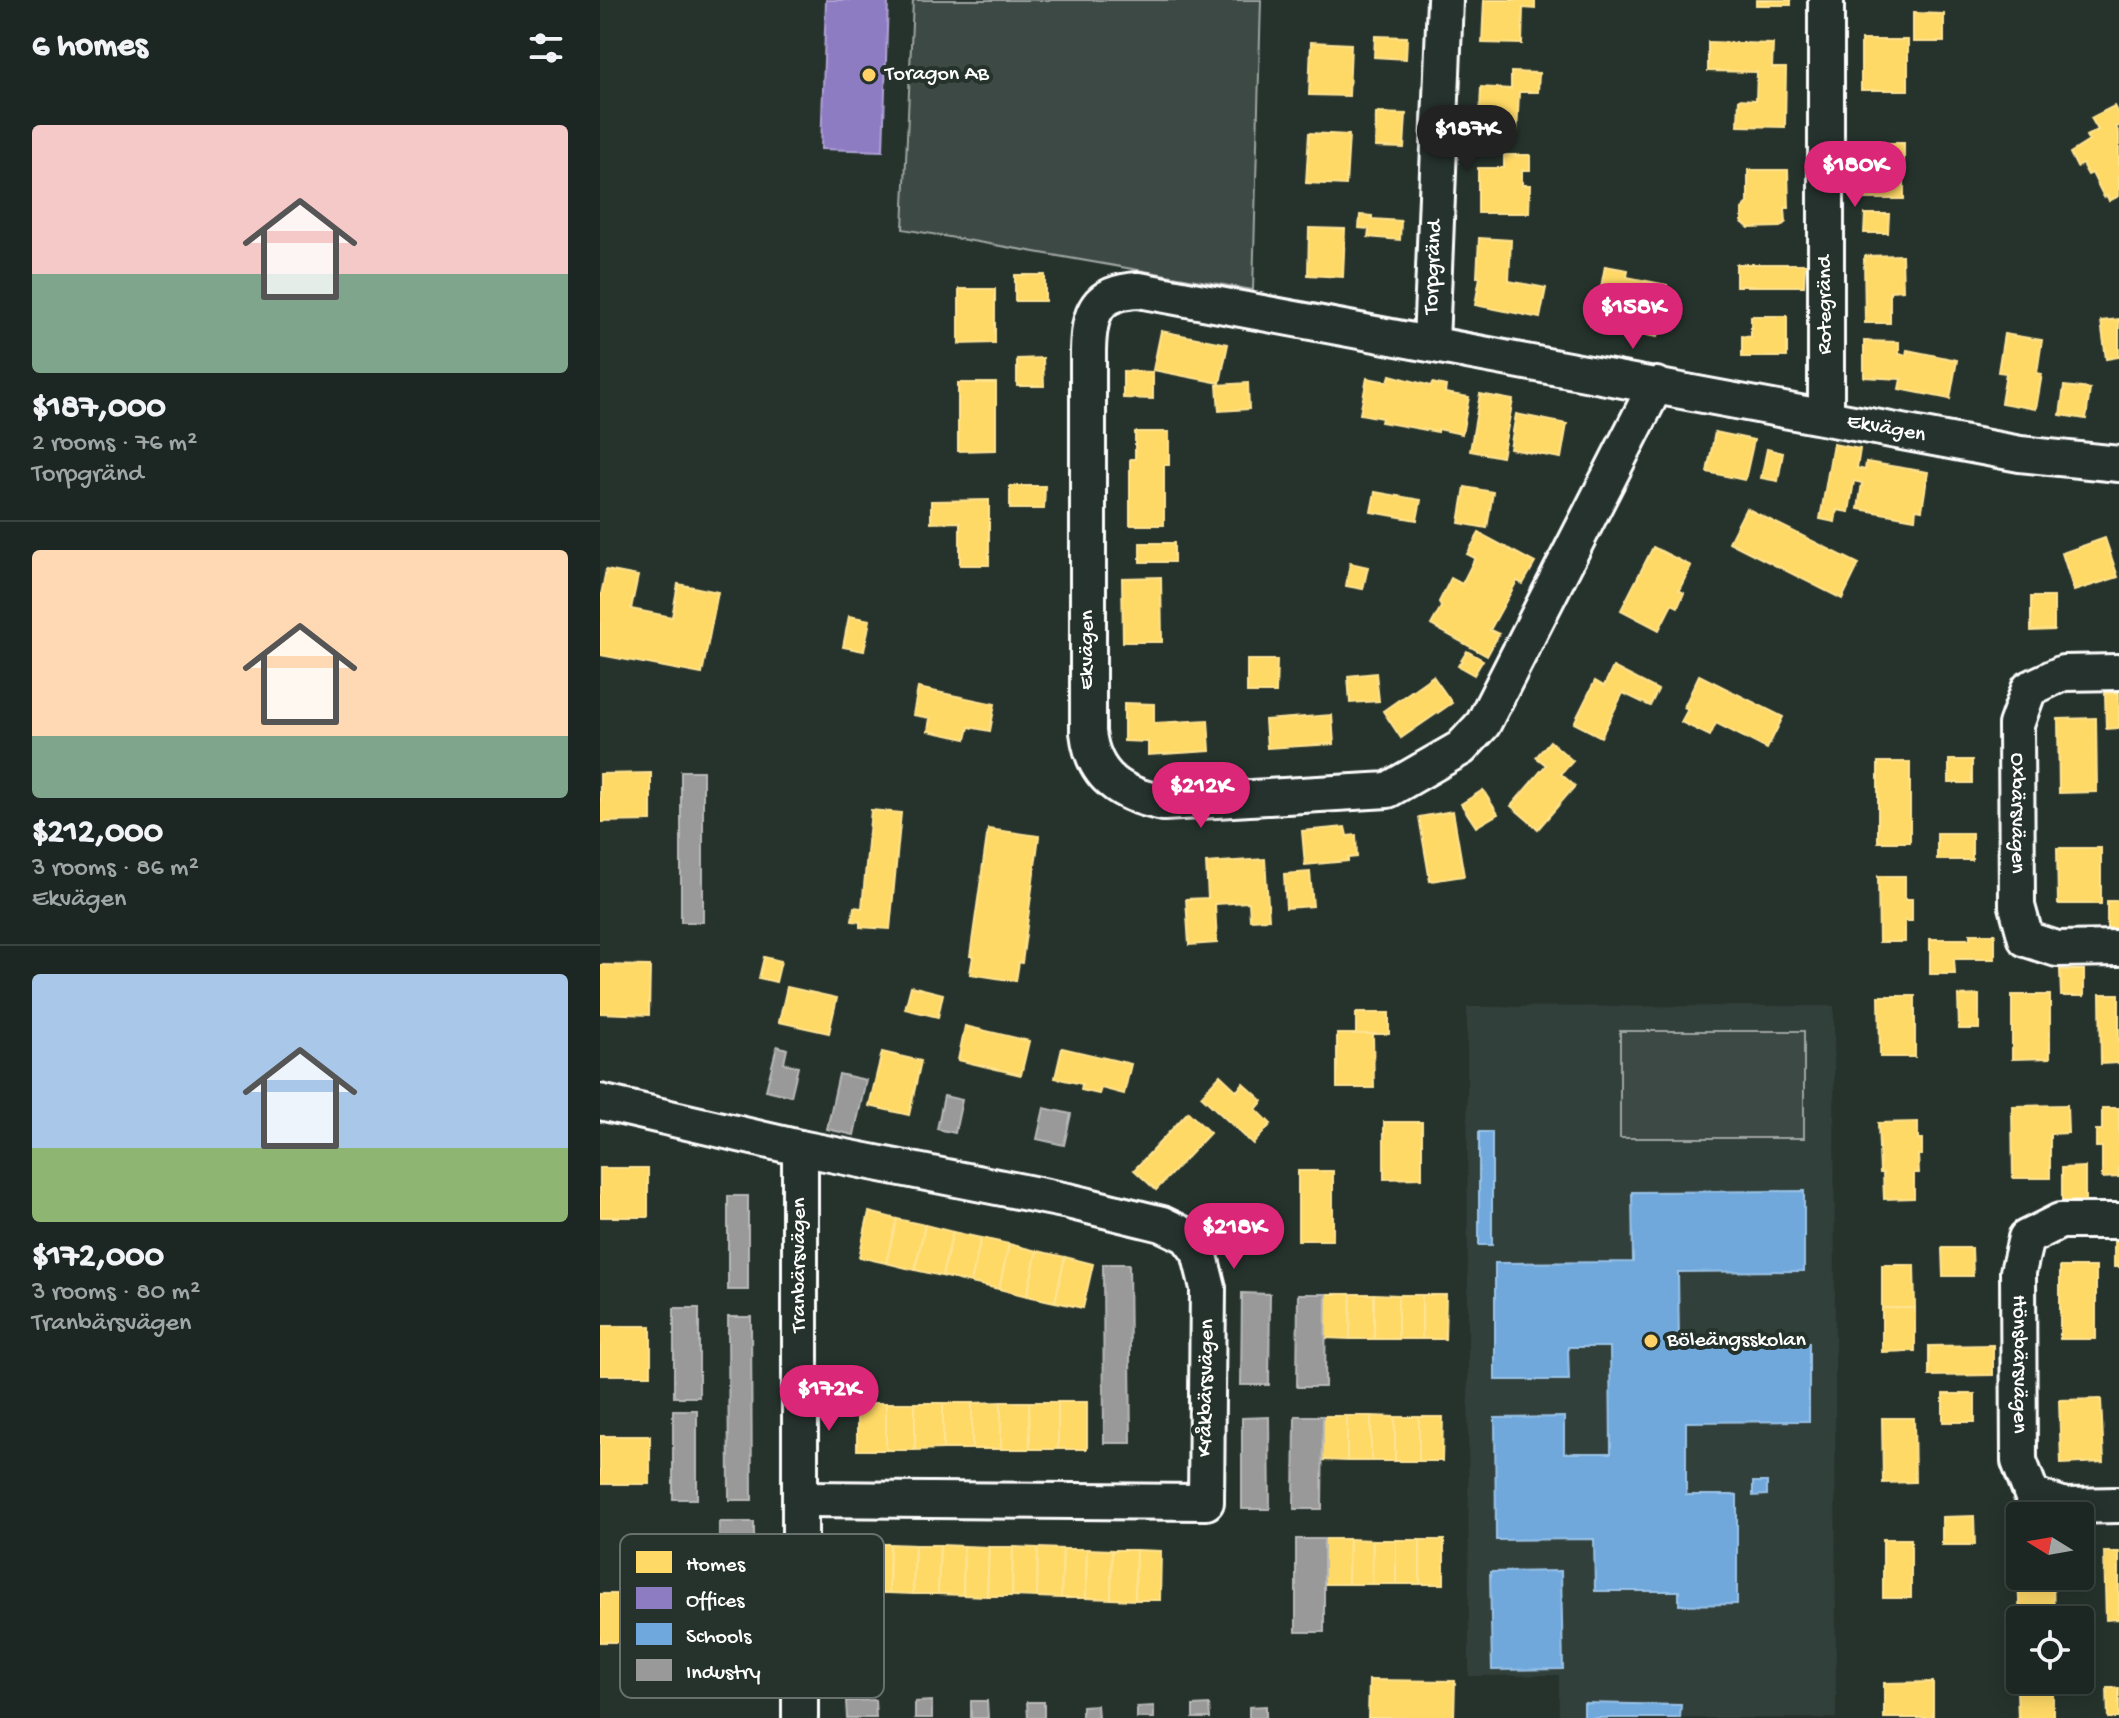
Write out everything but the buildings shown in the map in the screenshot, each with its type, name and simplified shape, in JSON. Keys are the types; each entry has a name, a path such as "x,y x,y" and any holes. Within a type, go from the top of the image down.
{"street":[{"name":"Torpgränd","path":"1431,343 1445,0"},
{"name":"Rotegränd","path":"1826,0 1826,417"},
{"name":"Ekvägen","path":"1656,385 1483,724 1461,748 1388,790 1164,803 1144,800 1122,789 1101,772 1091,753 1088,732 1088,351 1089,326 1095,308 1108,295 1139,290 1431,343 1656,385 1826,417 2020,454 2119,464"},
{"name":"Oxbärsvägen","path":"2119,672 2063,673 2029,689 2016,725 2017,906 2026,939 2057,949 2119,948"},
{"name":"Kråkbärsvägen","path":"600,1102 800,1148 1068,1201 1162,1224 1187,1236 1199,1252 1208,1288 1206,1502 800,1499"},
{"name":"Tranbärsvägen","path":"800,1148 800,1534"},
{"name":"Hönsbärsvägen","path":"2119,1221 2060,1221 2026,1238 2018,1272 2018,1288 2019,1461 2032,1495 2065,1506 2119,1505"}],"shaded area":[{"path":"913,0 1261,0 1253,290 903,229"},
{"name":"Böleängsskolan","path":"1834,1006 1836,1718 1559,1718 1559,1675 1469,1676 1467,1007"},
{"path":"1620,1031 1804,1031 1804,1138 1620,1138"}],"place":[{"name":"Toragon AB","path":"869,75"},
{"name":"Böleängsskolan","path":"1651,1341"}]}
